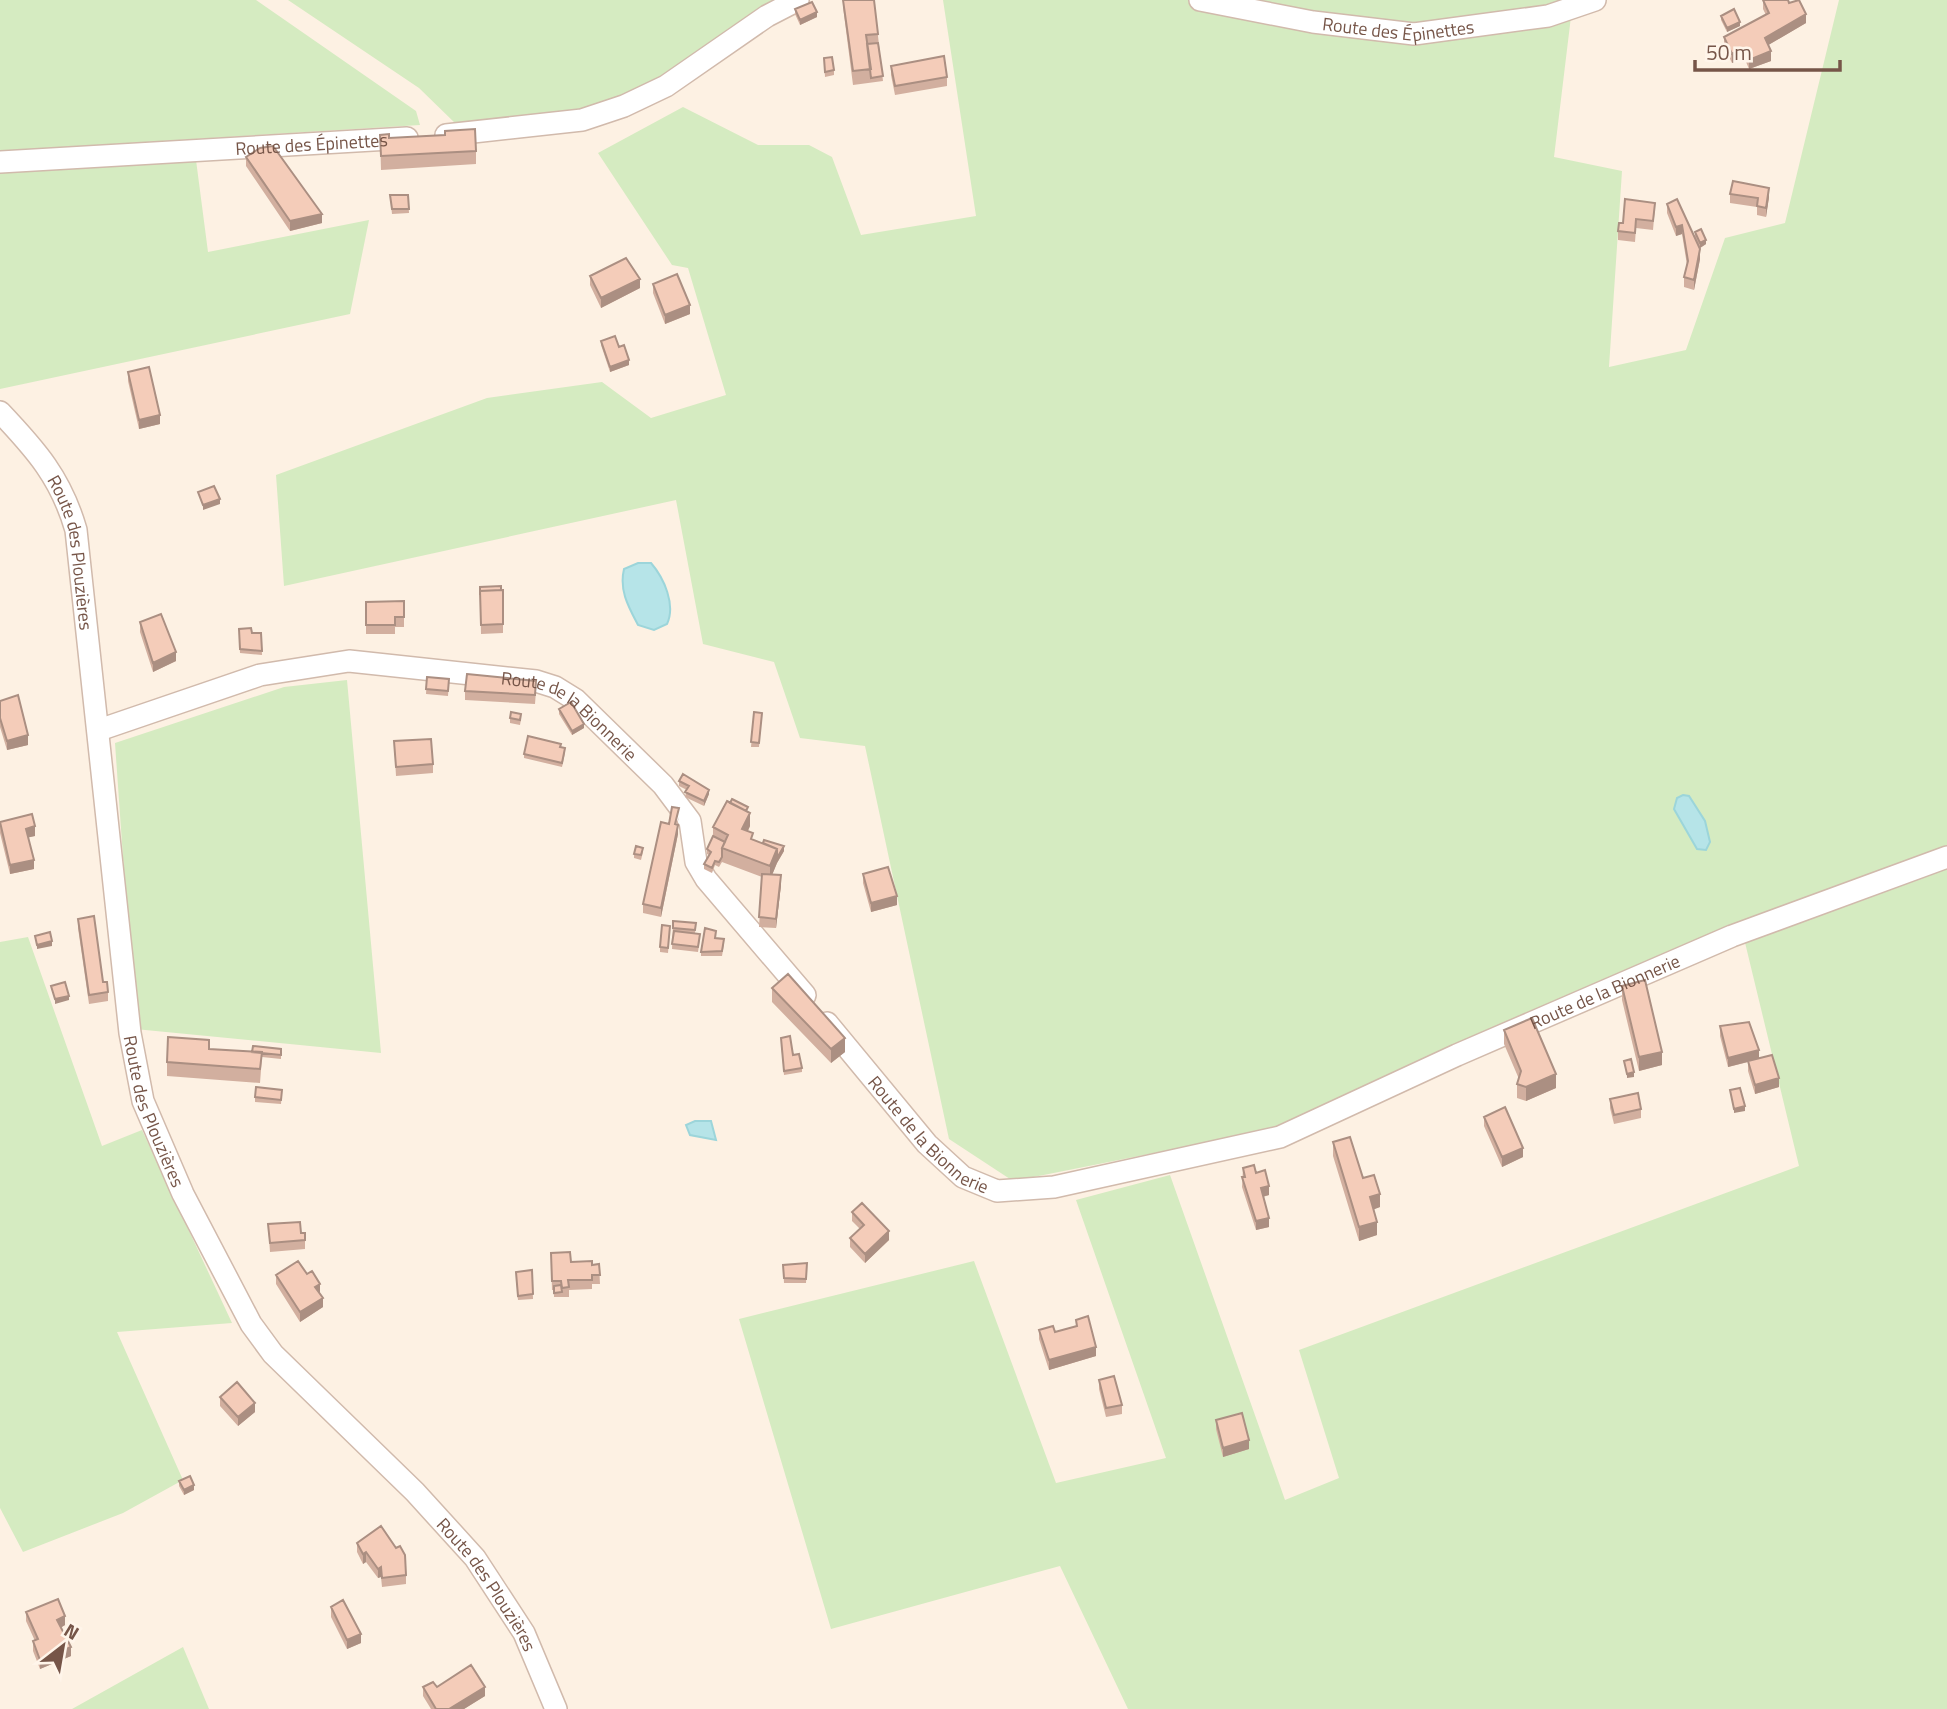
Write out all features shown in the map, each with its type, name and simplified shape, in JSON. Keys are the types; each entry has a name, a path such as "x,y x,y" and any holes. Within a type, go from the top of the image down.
{"street":[{"name":"Route des Épinettes","path":"0,162 449,135 582,120 624,106 666,86 766,16 798,0"},
{"name":"Route des Épinettes","path":"1200,0 1313,22 1414,34 1548,16 1595,0"},
{"name":"Route des Plouzières","path":"0,412 33,447 66,495 76,530 130,1033 143,1101 183,1194 251,1324 273,1354 415,1492 475,1558 524,1633 556,1709"},
{"name":"Route de la Bionnerie","path":"99,730 260,675 349,662 536,681 555,687 576,701 663,785 690,821 696,862 706,880 927,1144 963,1177 997,1191 1054,1187 1280,1137 1457,1055 1732,936 1947,857"}],"green space":[{"path":"0,0 256,0 416,111 420,125 0,151"},
{"path":"288,0 780,0 706,51 627,95 555,116 457,125 419,88"},
{"path":"943,0 1573,0 1554,157 1622,171 1609,367 1686,350 1725,238 1785,223 1839,0 1947,0 1947,1709 1128,1709 1060,1566 831,1629 739,1319 974,1261 1056,1483 1166,1458 1076,1200 1170,1175 1285,1500 1339,1478 1299,1350 1799,1166 1741,926 1299,1124 1013,1181 949,1139 865,746 800,738 774,662 703,644 676,500 284,586 276,475 487,398 602,382 651,418 726,395 688,268 672,265 598,153 683,107 758,145 809,145 832,157 861,235 976,216"},
{"path":"196,160 208,252 369,220 350,314 0,389 0,171"},
{"path":"347,680 381,1053 135,1029 115,743 284,687"},
{"path":"28,937 102,1146 142,1130 232,1323 117,1332 183,1480 123,1513 23,1552 0,1508 0,942"},
{"path":"183,1647 209,1709 72,1709"}],"water":[{"path":"638,563 651,563 664,584 669,600 667,624 654,630 638,625 624,591 624,569"},
{"path":"1689,796 1705,821 1710,842 1706,850 1697,849 1674,809 1677,798"},
{"path":"695,1121 711,1121 716,1140 690,1135 686,1125"}],"building":[{"path":"843,0 874,0 878,34 866,35 871,69 853,71"},
{"path":"1763,0 1788,0 1789,3 1799,0 1806,14 1765,38 1771,51 1749,60 1744,48 1732,54 1724,37 1769,13"},
{"path":"812,2 817,12 800,20 795,9"},
{"path":"1734,9 1740,22 1727,28 1721,16"},
{"path":"878,43 883,76 871,78 867,44"},
{"path":"944,56 947,77 895,86 891,66"},
{"path":"832,57 834,70 825,72 824,58"},
{"path":"475,129 476,151 381,156 380,135 389,134 389,138 445,135 445,131"},
{"path":"273,146 322,214 290,221 246,157 260,148"},
{"path":"1733,181 1769,188 1766,208 1757,206 1758,198 1730,194"},
{"path":"390,195 408,195 409,209 392,209"},
{"path":"1625,199 1655,203 1653,221 1636,219 1635,233 1618,231 1619,223 1623,223"},
{"path":"1677,199 1700,249 1694,280 1684,277 1688,261 1682,225 1676,227 1667,204"},
{"path":"1701,229 1706,240 1700,243 1695,232"},
{"path":"626,258 640,279 601,298 590,276"},
{"path":"677,274 690,305 665,315 653,284"},
{"path":"615,336 619,347 624,345 629,360 610,367 601,341"},
{"path":"149,367 160,415 139,420 128,372"},
{"path":"214,486 220,499 203,505 198,492"},
{"path":"501,586 501,590 480,591 480,587"},
{"path":"503,590 503,624 481,625 480,591"},
{"path":"404,601 404,617 395,617 395,625 366,625 366,602"},
{"path":"161,614 176,652 153,663 140,622"},
{"path":"251,628 252,633 261,633 262,651 240,649 239,629"},
{"path":"467,674 536,681 535,695 465,691"},
{"path":"427,677 449,679 448,691 426,689"},
{"path":"18,695 28,735 7,741 0,718 0,701"},
{"path":"571,702 584,724 572,731 559,709"},
{"path":"511,712 521,714 520,720 510,718"},
{"path":"754,712 762,713 759,743 751,742"},
{"path":"528,736 561,744 560,747 565,748 562,763 524,754"},
{"path":"431,739 433,764 396,767 394,741"},
{"path":"683,774 709,790 704,801 685,792 689,786 679,781"},
{"path":"732,799 748,807 746,811 730,803"},
{"path":"727,801 750,813 742,829 753,833 751,839 777,849 770,866 722,848 728,835 713,827"},
{"path":"672,807 679,808 675,824 678,825 661,908 643,904 661,822 669,824"},
{"path":"32,814 35,826 26,829 34,860 10,865 0,822"},
{"path":"713,836 725,842 722,857 719,862 715,861 712,868 704,864 711,852 707,849"},
{"path":"764,840 784,846 777,858 777,849 763,843"},
{"path":"636,846 643,848 641,855 634,854"},
{"path":"888,867 897,896 871,903 863,874"},
{"path":"762,874 781,875 776,919 759,917"},
{"path":"94,916 103,982 107,982 108,992 89,995 78,919"},
{"path":"673,921 696,923 695,930 673,928"},
{"path":"662,925 670,926 668,948 660,947"},
{"path":"705,928 716,931 715,938 724,939 722,951 701,952"},
{"path":"674,931 700,934 698,947 672,944"},
{"path":"50,932 52,941 37,945 35,936"},
{"path":"788,974 845,1038 831,1049 772,988"},
{"path":"1645,980 1662,1052 1639,1057 1622,986"},
{"path":"65,982 69,996 55,999 51,986"},
{"path":"1532,1018 1556,1074 1526,1087 1517,1084 1521,1071 1504,1030"},
{"path":"1749,1022 1759,1050 1728,1058 1720,1026"},
{"path":"790,1036 793,1055 799,1054 802,1068 784,1071 781,1038"},
{"path":"168,1037 209,1040 209,1049 262,1052 260,1069 167,1062"},
{"path":"253,1046 281,1049 281,1055 252,1052"},
{"path":"1772,1055 1779,1078 1755,1085 1748,1061"},
{"path":"1631,1059 1634,1072 1627,1074 1624,1061"},
{"path":"256,1087 282,1090 281,1100 255,1097"},
{"path":"1740,1088 1745,1106 1734,1109 1730,1090"},
{"path":"1638,1093 1641,1109 1614,1115 1610,1099"},
{"path":"1505,1107 1523,1148 1502,1157 1484,1117"},
{"path":"1350,1137 1363,1178 1374,1175 1380,1194 1370,1197 1377,1222 1359,1227 1333,1142"},
{"path":"1254,1165 1256,1173 1265,1170 1269,1186 1261,1188 1269,1218 1256,1221 1242,1177 1245,1177 1243,1168"},
{"path":"862,1203 889,1231 865,1254 850,1238 864,1225 852,1212"},
{"path":"300,1222 305,1240 270,1243 268,1224"},
{"path":"570,1252 571,1262 592,1261 592,1265 599,1264 600,1275 592,1275 592,1280 568,1280 569,1287 562,1288 561,1281 552,1281 551,1253"},
{"path":"298,1261 307,1274 312,1271 320,1284 315,1287 323,1298 300,1312 276,1275"},
{"path":"807,1263 806,1279 784,1278 783,1265"},
{"path":"532,1270 533,1294 518,1296 516,1272"},
{"path":"561,1285 562,1292 554,1293 554,1286"},
{"path":"1088,1316 1096,1347 1049,1360 1039,1330 1053,1326 1055,1332 1077,1326 1076,1320"},
{"path":"1114,1376 1122,1405 1106,1408 1099,1380"},
{"path":"237,1382 255,1403 238,1417 220,1397"},
{"path":"1242,1413 1249,1440 1223,1448 1216,1420"},
{"path":"190,1476 194,1485 184,1490 179,1481"},
{"path":"381,1526 396,1548 400,1546 405,1555 406,1575 382,1578 381,1567 378,1569 366,1552 363,1554 357,1543"},
{"path":"58,1599 65,1616 57,1620 71,1647 40,1660 33,1641 38,1639 26,1612"},
{"path":"343,1600 361,1634 347,1640 331,1607"},
{"path":"471,1665 485,1687 449,1709 436,1709 423,1687 433,1682 437,1687"}]}
